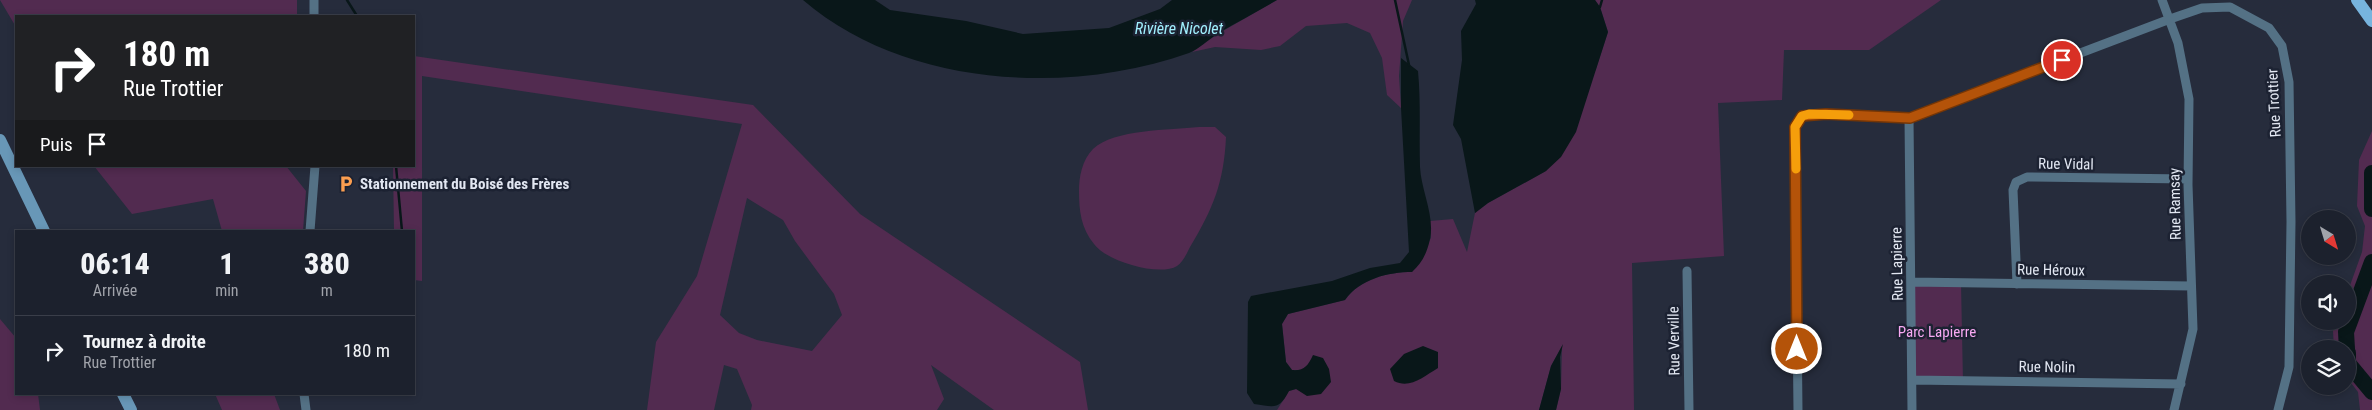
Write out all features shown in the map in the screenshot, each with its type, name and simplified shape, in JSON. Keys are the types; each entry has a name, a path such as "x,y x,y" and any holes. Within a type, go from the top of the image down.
{"main road":[{"path":"2357,0 2372,21"}],"street":[{"path":"314,0 314,15"},
{"name":"Rue Ramsay","path":"2162,0 2170,18 2183,61 2190,99 2188,179 2192,329 2174,410"},
{"name":"Rue Trottier","path":"1798,410 1795,127 1802,116 1809,114 1910,118 2170,18 2202,8 2230,7 2269,28 2282,46 2289,82 2291,194 2289,367 2278,410"},
{"name":"Rue Lapierre","path":"1910,118 1912,410"},
{"path":"0,140 44,230"},
{"path":"310,230 315,167"},
{"name":"Rue Vidal","path":"2017,284 2013,190 2016,182 2027,177 2188,179"},
{"name":"Rue Verville","path":"1687,271 1689,410"},
{"name":"Rue Héroux","path":"1911,282 2191,286"},
{"name":"Rue Nolin","path":"1912,380 2181,384"},
{"path":"123,395 130,410"},
{"path":"304,395 306,410"}],"green space":[{"path":"0,0 297,0 297,15 15,15 15,25"},
{"path":"1277,0 1412,0 1403,21 1399,76 1401,108 1387,95 1382,58 1370,33 1347,23 1306,26 1280,46 1261,50 1215,47 1192,52 1216,35"},
{"path":"1595,0 1941,0 1869,50 1784,50 1782,100 1718,103 1724,256 1632,263 1634,410 1556,410 1561,389 1562,346 1551,366 1539,410 1277,410 1289,391 1296,389 1309,365 1301,370 1292,370 1286,362 1282,324 1288,314 1345,300 1358,287 1375,278 1394,273 1412,272 1431,238 1430,221 1453,219 1467,252 1475,213 1488,203 1546,171 1596,69 1608,32 1600,7"},
{"path":"415,56 753,105 860,214 1080,362 1088,410 994,410 931,365 944,399 937,410 751,410 752,405 737,369 724,365 714,410 647,410 656,342 697,276 742,124 422,76 422,281 415,280 415,230 394,230 393,167 415,167","holes":["747,198 783,220 795,241 834,294 842,315 812,351 757,340 739,333 720,315"]},
{"path":"1215,127 1226,137 1223,168 1211,207 1181,262 1169,269 1158,270 1133,266 1100,250 1086,232 1080,205 1079,186 1081,174 1089,153 1102,142 1128,134"},
{"path":"2372,131 2372,410 2360,410 2356,389 2356,340 2334,340 2333,331 2356,330 2356,275 2354,275 2362,252 2365,226 2357,206 2359,160"},
{"path":"95,167 287,167 306,191 303,230 222,230 213,199 132,214"},
{"name":"Parc Lapierre","path":"1911,282 1961,283 1963,382 1912,380"},
{"path":"0,319 15,337 15,395 38,395 40,410 0,410"},
{"path":"215,395 274,395 280,410 222,410"}],"water":[{"name":"Rivière Nicolet","path":"803,0 875,0 890,10 966,21 1023,34 1109,28 1160,9 1172,0 1277,0 1217,34 1189,53 1142,67 1092,75 1040,78 988,75 938,66 889,51 844,29"},
{"path":"1475,0 1595,0 1600,7 1608,32 1576,132 1561,157 1546,171 1488,203 1475,213 1461,139 1453,125 1462,60 1461,31 1476,4"},
{"path":"1401,58 1418,71 1420,167 1431,221 1430,239 1426,253 1412,272 1394,273 1375,278 1358,287 1345,300 1288,314 1282,324 1286,362 1292,370 1300,370 1305,367 1313,355 1323,358 1329,369 1331,382 1321,394 1307,396 1296,389 1289,391 1276,406 1254,404 1247,393 1248,302 1251,296 1332,281 1370,268 1400,263 1409,252 1401,108"},
{"path":"1563,344 1560,357 1561,389 1556,410 1539,410 1551,366"},
{"path":"1423,346 1438,352 1438,368 1411,383 1406,384 1394,381 1390,369 1404,354"}],"waterway":[{"path":"347,0 356,15"},
{"path":"1395,0 1409,65"},
{"path":"1600,7 1602,0"},
{"path":"396,167 402,230"},
{"path":"2372,173 2372,209"},
{"path":"2346,340 2346,332 2372,262"},
{"path":"2356,373 2372,392"}],"slow traffic":[{"path":"1796,169 1795,127 1802,116 1809,114 1849,115"}],"place":[{"name":"Stationnement du Boisé des Frères","path":"346,184"}],"route":[{"path":"1797,349 1795,127 1802,116 1826,114 1910,118 2062,60"}]}
